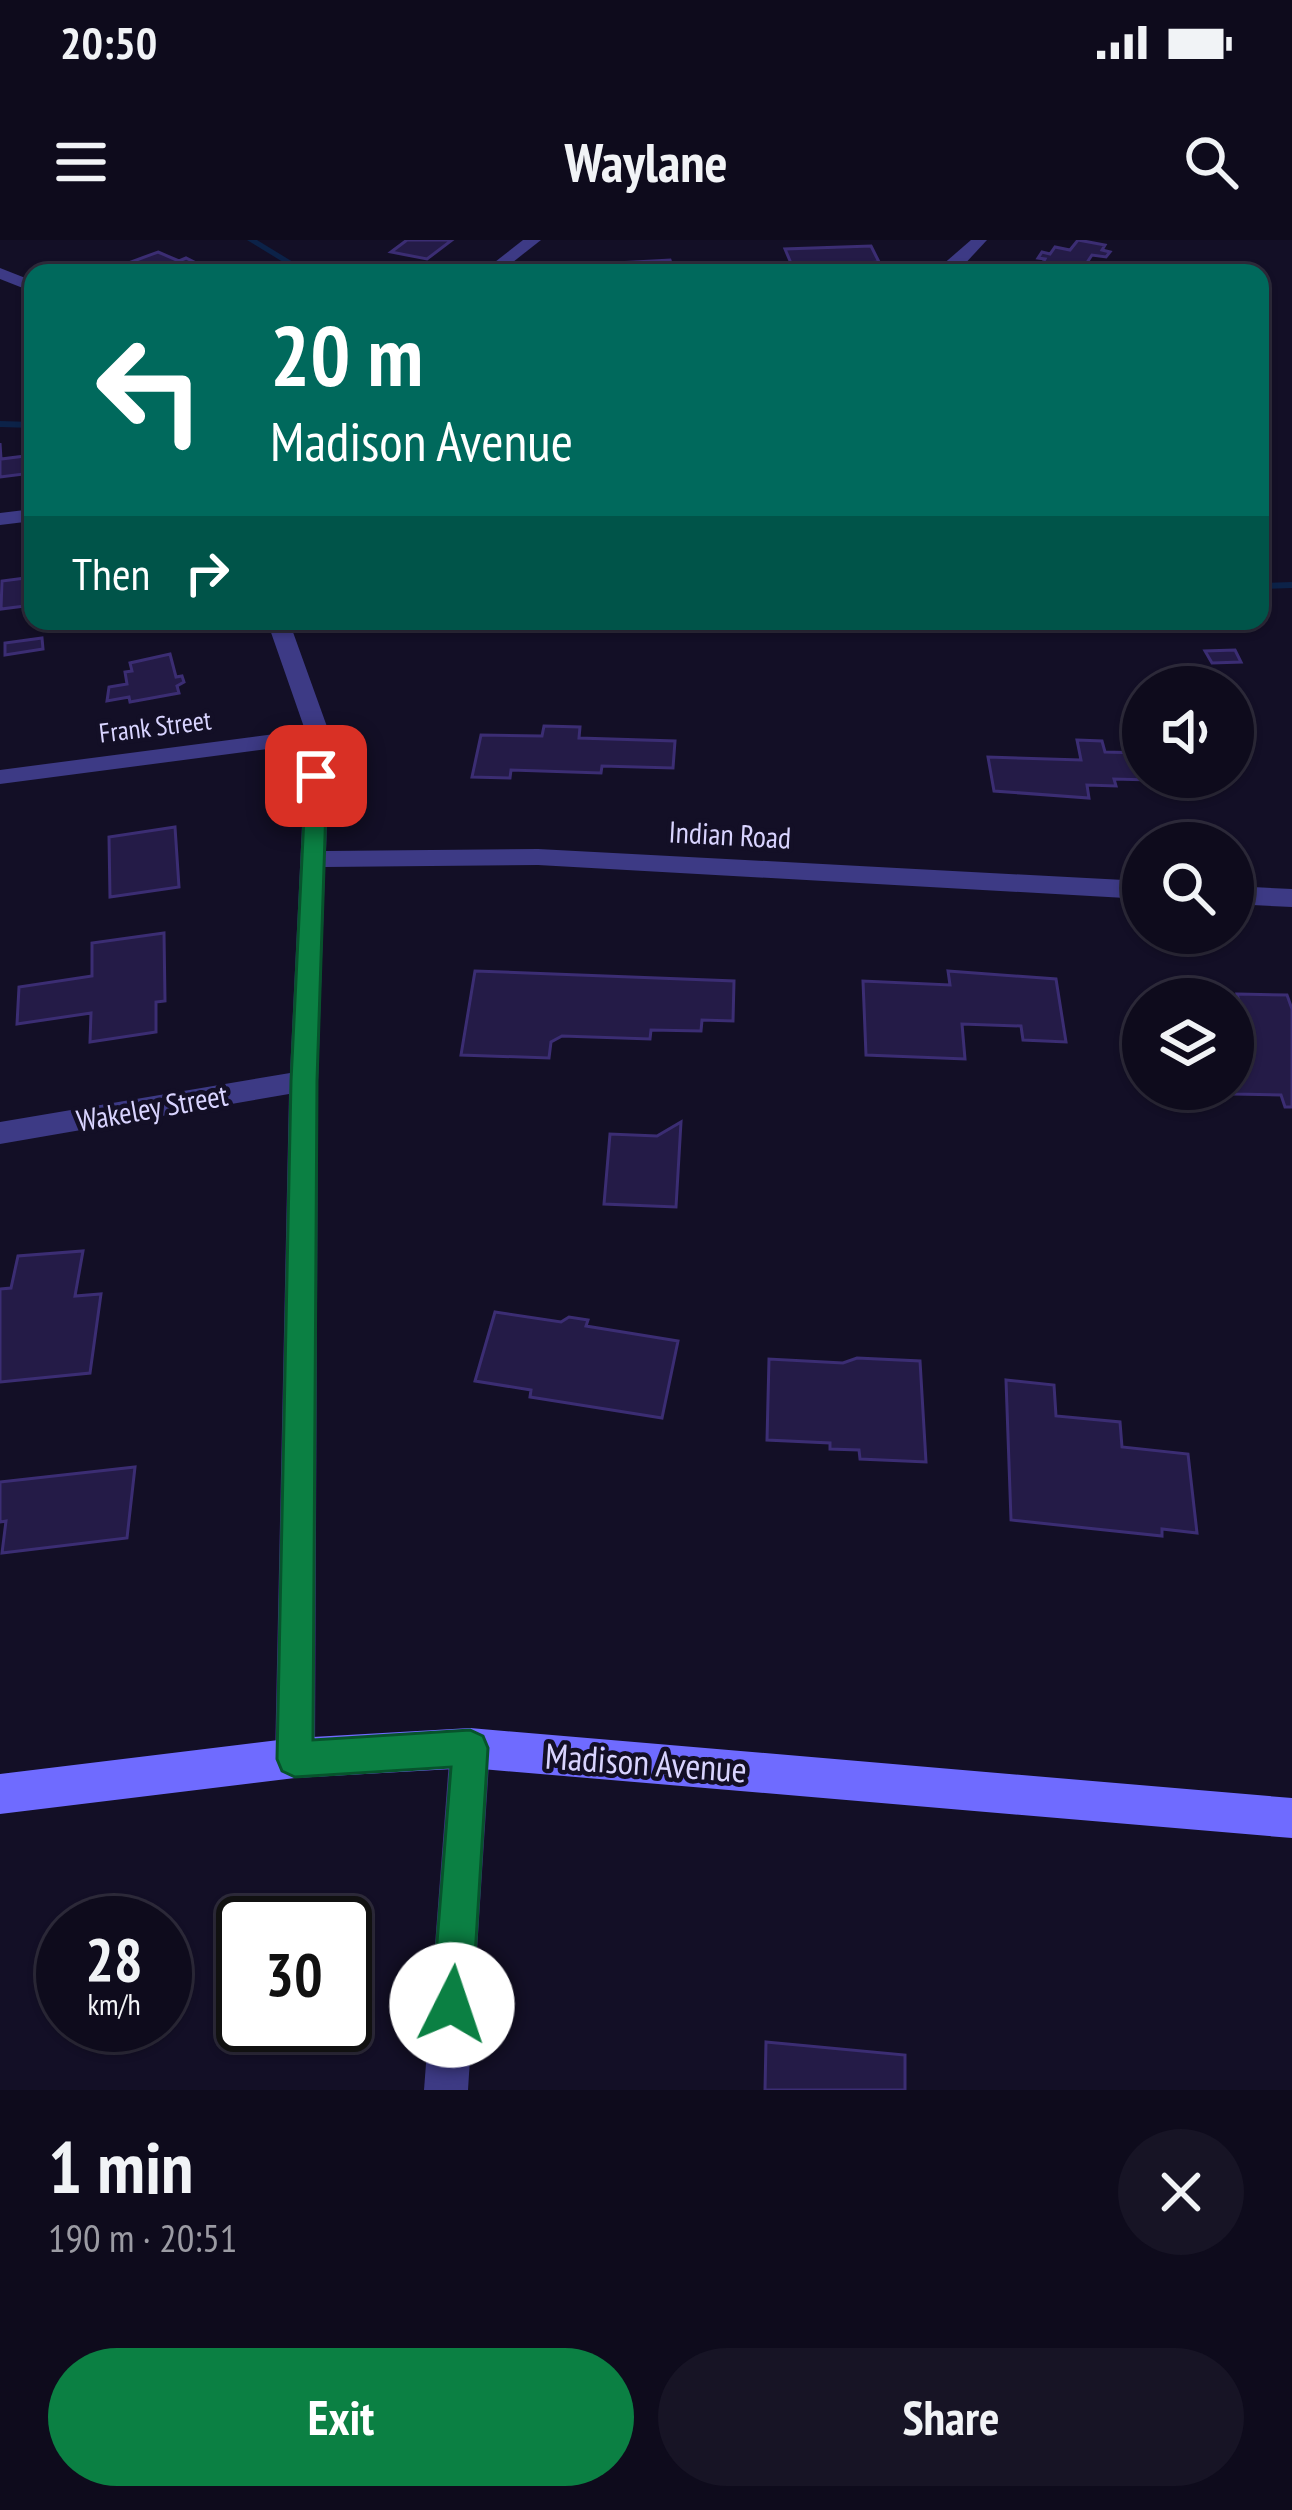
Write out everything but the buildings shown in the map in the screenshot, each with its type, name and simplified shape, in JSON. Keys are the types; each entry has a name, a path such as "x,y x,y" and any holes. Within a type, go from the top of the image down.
{"street":[{"path":"501,264 533,240"},
{"path":"957,264 979,240"},
{"path":"281,630 318,735 304,1081 295,1759"},
{"name":"Frank Street","path":"0,777 318,735"},
{"name":"Indian Road","path":"314,859 538,857 1122,889"},
{"path":"1254,896 1292,898"},
{"name":"Wakeley Street","path":"0,1133 304,1081"},
{"path":"446,2090 470,1748"},
{"name":"Madison Avenue","path":"0,1794 295,1759 470,1748 1292,1818"}],"waterway":[{"path":"251,240 292,264"},
{"path":"0,424 24,425"},
{"path":"1269,586 1292,585"}],"route":[{"path":"316,776 304,1081 295,1759 470,1748 452,2005"}]}
